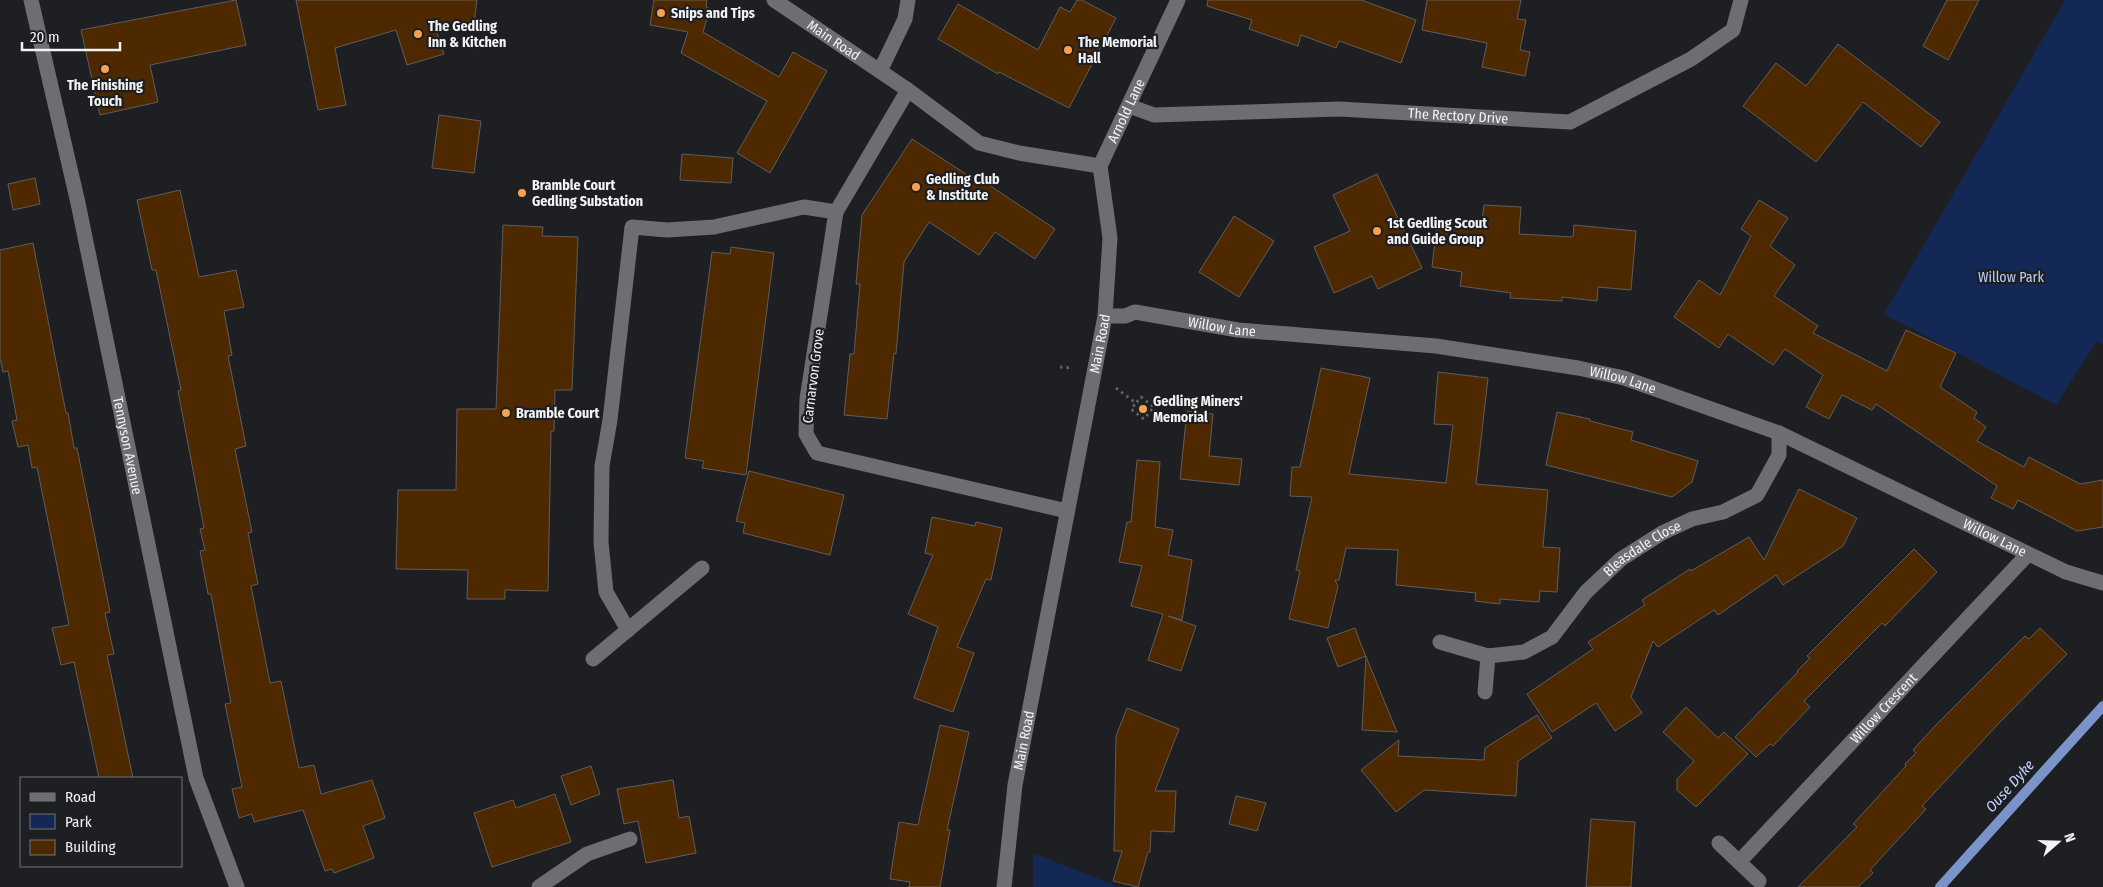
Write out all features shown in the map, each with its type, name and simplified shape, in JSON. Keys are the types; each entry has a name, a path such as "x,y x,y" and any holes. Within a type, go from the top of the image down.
{"street":[{"name":"Tennyson Avenue","path":"31,0 78,204 196,778 237,887"},
{"name":"Main Road","path":"774,0 908,90 979,143 1019,153 1100,166 1110,238 1105,316 1015,785 1004,887"},
{"path":"880,71 905,19 908,0"},
{"name":"Arnold Lane","path":"1100,166 1178,0"},
{"name":"The Rectory Drive","path":"1129,106 1154,115 1339,109 1570,122 1692,59 1733,30 1742,0"},
{"name":"Carnarvon Grove","path":"908,90 836,212 807,399 806,434 817,452 1067,511"},
{"path":"628,630 606,592 601,542 602,466 610,420 632,227 667,230 714,227 804,207 836,212"},
{"name":"Willow Lane","path":"1105,316 1125,316 1135,312 1238,330 1436,346 1578,368 1624,378 1779,432 2066,572 2103,583"},
{"name":"Bleasdale Close","path":"1440,642 1488,656 1524,652 1552,637 1586,592 1621,559 1662,533 1692,519 1723,512 1757,495 1779,455 1779,432"},
{"name":"Willow Crescent","path":"1739,862 2028,554"},
{"path":"593,659 702,568"},
{"path":"1485,692 1488,656"},
{"path":"538,887 587,854 630,839"},
{"path":"1719,843 1759,881"}],"path":[{"path":"1095,371 1136,403"},
{"path":"1141,397 1154,407 1144,419 1131,409 1136,403 1141,397"}],"green space":[{"name":"Willow Park","path":"2065,0 2103,0 2103,344 2097,341 2056,405 1884,314"},
{"path":"1033,853 1119,887 1033,887"}],"building":[{"path":"236,0 246,45 150,65 158,102 100,115 81,30"},
{"path":"296,0 477,0 473,32 435,27 444,54 407,65 396,30 335,48 346,105 318,110"},
{"path":"654,0 707,0 706,7 710,9 703,32 779,77 793,52 827,71 770,173 737,153 767,101 681,53 688,32 650,25"},
{"path":"1077,0 1082,0 1116,18 1069,108 999,72 998,74 938,39 958,4 1038,50 1060,7 1070,12"},
{"path":"1208,0 1361,0 1416,20 1401,63 1339,41 1336,48 1301,35 1298,46 1249,29 1252,20 1207,6"},
{"path":"1427,0 1521,0 1517,19 1526,20 1520,50 1530,52 1525,76 1482,67 1487,43 1422,30"},
{"path":"1947,0 1979,0 1948,60 1923,46"},
{"path":"1838,44 1940,122 1921,147 1863,102 1816,162 1743,106 1776,63 1806,86"},
{"path":"439,115 481,121 474,173 432,168"},
{"path":"912,139 972,178 974,175 1055,229 1035,259 995,232 979,255 929,222 904,262 896,354 894,353 887,419 844,415 850,354 854,354 860,284 856,284 862,215"},
{"path":"682,154 733,158 731,183 680,180"},
{"name":"1st Gedling Scout and Guide Group","path":"1377,174 1422,268 1378,289 1372,276 1334,293 1314,247 1350,231 1333,195"},
{"path":"35,178 40,204 13,210 8,184"},
{"path":"180,190 199,277 236,270 244,307 224,311 232,355 228,356 246,446 235,449 252,532 248,533 258,584 251,586 270,683 281,681 299,768 314,765 321,794 372,780 385,818 363,826 374,858 334,873 332,869 325,871 303,810 254,822 252,814 239,818 232,789 242,787 225,704 231,703 211,594 208,594 200,551 205,550 200,529 204,528 178,391 181,390 156,270 152,270 137,200"},
{"path":"1759,200 1788,218 1770,246 1795,265 1774,296 1818,326 1813,333 1887,371 1906,330 1956,353 1940,387 1977,412 1974,418 1986,427 1977,441 2024,467 2029,457 2080,484 2103,480 2103,527 2077,531 2018,500 2013,509 1991,498 1997,486 1876,404 1872,410 1842,395 1829,419 1806,407 1823,375 1785,349 1773,365 1728,334 1719,348 1674,317 1699,280 1720,295 1751,236 1741,229"},
{"path":"1484,205 1521,207 1519,234 1573,237 1574,225 1636,231 1631,290 1598,287 1597,301 1562,297 1562,301 1510,298 1511,293 1460,286 1462,272 1432,267 1437,224 1481,230"},
{"path":"1234,216 1274,241 1239,297 1199,272"},
{"name":"Bramble Court","path":"503,225 543,227 542,236 578,237 572,390 555,390 554,431 551,431 548,591 505,590 505,599 467,599 468,570 396,569 398,490 456,490 457,409 496,409"},
{"path":"33,243 66,413 68,413 74,448 77,448 110,612 105,613 114,654 107,655 133,777 99,777 74,662 61,665 52,628 69,625 37,467 32,468 28,445 18,447 12,421 17,420 8,371 3,372 0,358 0,250"},
{"path":"731,247 774,253 746,475 702,468 704,461 685,458 712,252 730,254"},
{"path":"1321,368 1370,378 1349,474 1446,483 1453,425 1434,424 1438,372 1488,378 1476,484 1548,490 1543,547 1560,548 1557,592 1540,591 1539,602 1500,599 1500,604 1475,601 1476,593 1396,585 1398,550 1346,548 1339,580 1335,580 1338,586 1328,628 1289,619 1300,571 1296,570 1312,497 1290,496 1292,467 1300,467"},
{"path":"1187,411 1213,414 1209,456 1242,459 1239,485 1180,479"},
{"path":"1557,412 1590,419 1590,421 1633,432 1631,440 1698,461 1692,482 1672,497 1546,465"},
{"path":"1137,460 1160,462 1155,527 1173,530 1168,555 1192,560 1182,620 1168,616 1196,626 1181,671 1148,660 1163,614 1131,606 1142,566 1119,562 1127,522 1131,522"},
{"path":"749,471 844,495 830,555 743,533 745,523 736,521"},
{"path":"1799,489 1857,518 1843,546 1783,585 1776,575 1718,615 1714,610 1658,647 1653,641 1631,697 1642,713 1615,731 1596,703 1552,732 1527,694 1593,649 1588,642 1645,605 1642,600 1690,569 1691,571 1749,537 1764,560"},
{"path":"932,517 975,526 976,522 1002,528 991,580 986,579 957,647 974,653 953,712 914,698 938,627 908,614 933,555 925,553"},
{"path":"1914,549 1937,572 1885,626 1882,623 1804,701 1810,707 1773,746 1770,744 1756,757 1735,737 1798,672 1810,658 1807,656"},
{"path":"1355,628 1366,656 1338,667 1327,638"},
{"path":"2040,628 2067,654 2000,722 1922,806 1926,809 1870,870 1873,873 1858,887 1798,887 1857,827 1853,824 1906,766 1905,764 1916,753 1913,750 1934,727 2025,636 2029,639"},
{"path":"1366,657 1397,732 1362,730"},
{"path":"1686,707 1718,738 1724,732 1748,754 1696,807 1677,790 1677,779 1694,761 1663,732"},
{"path":"1127,708 1179,729 1155,791 1176,791 1174,832 1151,831 1150,852 1148,852 1138,887 1113,881 1122,851 1114,851 1116,736"},
{"path":"1537,715 1552,738 1518,761 1516,796 1424,790 1396,812 1361,770 1399,740 1398,756 1484,760 1485,748"},
{"path":"940,725 969,732 947,830 950,830 940,887 909,887 910,882 890,879 899,822 918,825"},
{"path":"591,766 600,794 571,805 561,776"},
{"path":"673,780 679,818 689,816 696,853 646,863 638,821 624,824 617,789"},
{"path":"555,794 571,842 492,867 474,813 513,800 516,808"},
{"path":"1236,796 1266,803 1257,831 1229,824"},
{"path":"1591,819 1635,822 1631,887 1586,887"}],"waterway":[{"name":"Ouse Dyke","path":"1940,887 2103,706"}],"place":[{"name":"Snips and Tips","path":"661,13"},
{"name":"The Gedling Inn & Kitchen","path":"418,34"},
{"name":"The Memorial Hall","path":"1068,50"},
{"name":"The Finishing Touch","path":"105,69"},
{"name":"Gedling Club & Institute","path":"916,187"},
{"name":"Bramble Court Gedling Substation","path":"522,193"},
{"name":"1st Gedling Scout and Guide Group","path":"1377,231"},
{"name":"Gedling Miners' Memorial","path":"1143,409"},
{"name":"Bramble Court","path":"506,413"}]}
